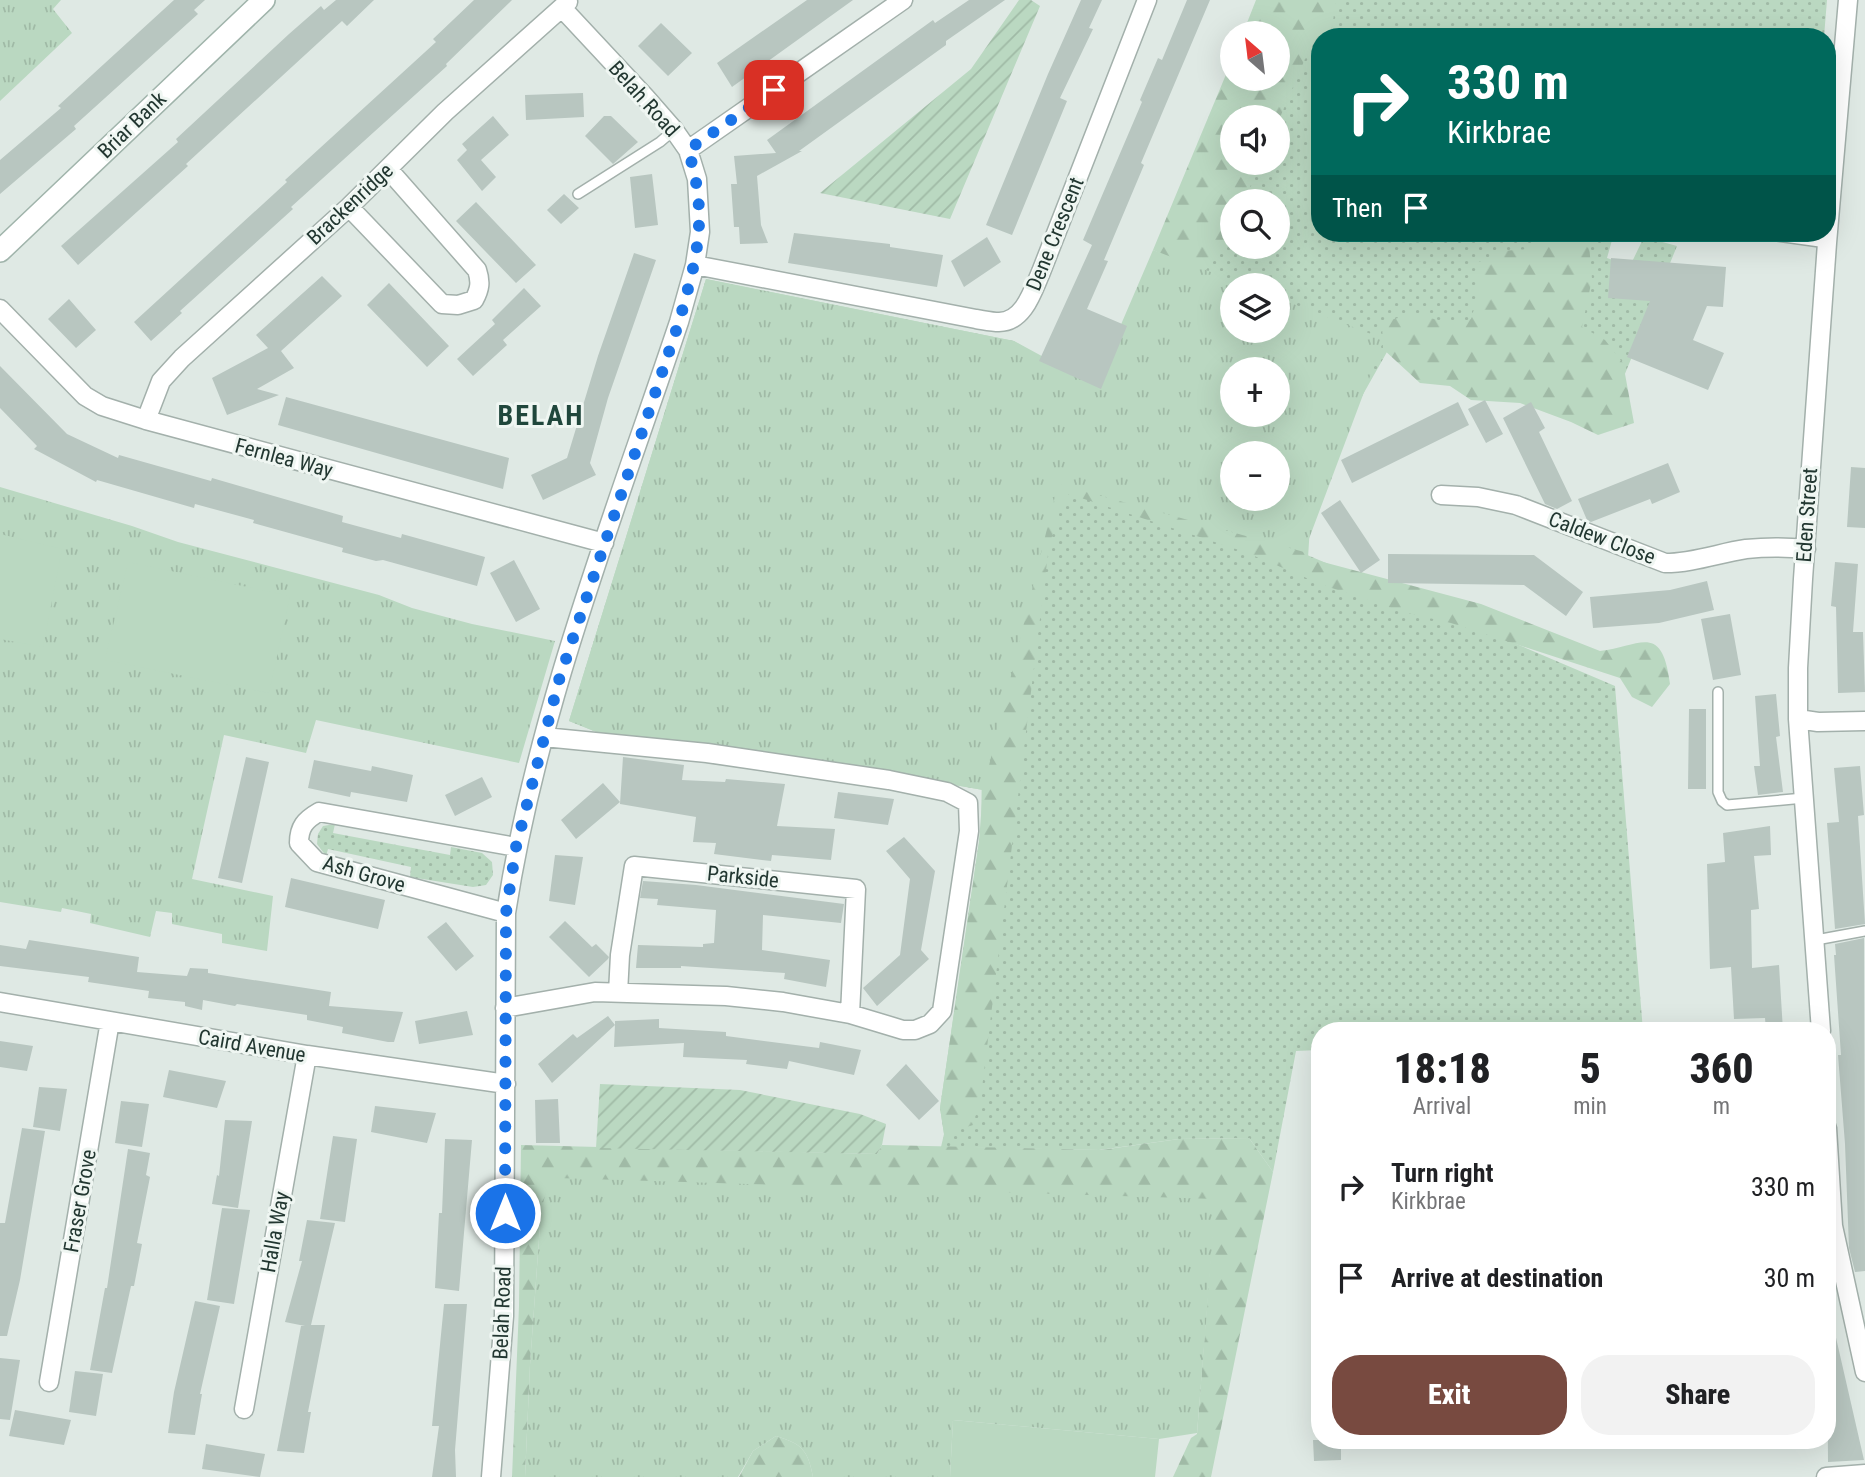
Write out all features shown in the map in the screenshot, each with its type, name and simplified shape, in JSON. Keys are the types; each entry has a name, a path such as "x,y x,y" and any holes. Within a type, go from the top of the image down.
{"street":[{"name":"Briar Bank","path":"0,251 264,0"},
{"path":"688,150 904,0"},
{"name":"Dene Crescent","path":"695,265 976,319 1001,322 1014,318 1026,306 1041,272 1147,0"},
{"name":"Eden Street","path":"1836,139 1848,0"},
{"name":"Belah Road","path":"491,1477 504,1316 506,913 516,847 563,667 679,322 695,265 700,232 697,179 688,150 566,4"},
{"name":"Brackenridge","path":"146,420 161,382 182,358 349,207 445,112 566,4"},
{"path":"349,207 442,304 458,305 474,300 479,290 477,270 388,169"},
{"name":"Eden Street","path":"1821,1022 1798,719 1798,668 1827,243"},
{"name":"Fernlea Way","path":"0,309 85,397 102,406 604,543"},
{"name":"Caldew Close","path":"1441,495 1478,497 1516,505 1665,563 1681,563 1756,548 1806,549"},
{"path":"1798,719 1818,722 1865,721"},
{"path":"505,1008 595,992 726,996 783,1002 850,1014 903,1030 915,1030 930,1024 942,1011 969,831 968,803 947,792 888,780 707,752 544,737"},
{"name":"Ash Grove","path":"506,913 317,862 299,843 299,833 303,823 319,812 516,847"},
{"name":"Parkside","path":"618,993 634,866 856,889 850,1014"},
{"name":"Caird Avenue","path":"0,1002 307,1055 506,1084"},
{"name":"Fraser Grove","path":"49,1382 110,1021"},
{"name":"Halla Way","path":"244,1409 307,1055"},
{"path":"1836,1251 1865,1372"},
{"path":"1826,1477 1865,1474"}],"lane":[{"path":"578,194 660,142 674,130"},
{"path":"1820,242 1827,243"},
{"path":"1718,692 1718,792 1722,801 1727,805 1804,799"},
{"path":"1816,940 1865,931"}],"green space":[{"path":"0,0 61,0 53,9 72,33 0,101"},
{"path":"1019,0 1031,0 1040,6 950,219 820,193 971,69"},
{"path":"1256,0 1336,0 1332,28 1311,28 1311,53 1305,59 1285,105 1220,105 1220,175 1255,175 1249,189 1220,189 1220,253 1206,270 1153,250 1220,89 1220,91 1290,91 1290,21 1248,21"},
{"path":"1288,0 1827,0 1825,28 1311,28 1311,242 1611,242 1607,258 1630,266 1642,242 1662,242 1677,246 1618,391 1396,336 1279,543 1615,686 1642,1022 1311,1022 1311,1050 1296,1051 1273,1172 1249,1138 1179,1139 1099,1150 941,1147 944,1134 940,1108 979,841 983,790 825,762 599,733 569,721 706,279 1014,341 1105,396 1225,175 1290,175 1290,105 1278,105 1278,91 1290,91 1290,21 1282,21"},
{"path":"1536,242 1589,242 1592,279 1582,327 1605,340 1623,363 1634,423 1598,435 1520,403 1471,400 1450,386 1420,383 1383,349 1382,322 1414,314 1454,324 1471,319 1479,292 1479,262 1502,251 1530,249"},
{"path":"1153,250 1220,275 1220,343 1290,343 1290,303 1384,339 1304,552 1058,484 983,790 825,762 646,745 599,733 569,721 706,279 1014,341 1095,385"},
{"path":"1050,462 1220,504 1220,511 1249,511 1310,526 1308,558 1481,604 1600,651 1647,642 1655,645 1661,652 1670,684 1652,707 1632,697 1620,678 1451,623 1403,612 1323,585 1245,552 1069,494 1061,507 1049,546 981,1096 973,1125 944,1134 940,1108 981,830 982,767"},
{"path":"0,487 178,542 379,595 412,608 555,641 519,763 316,720 306,753 224,735 192,879 273,896 267,951 222,943 222,934 172,924 172,913 156,911 150,937 90,923 91,914 62,908 61,912 0,902"},
{"path":"0,534 62,549 43,647 0,639"},
{"path":"128,562 290,596 269,693 105,660"},
{"path":"335,824 333,833 450,855 451,847 482,853 492,862 493,875 486,885 473,887 410,877 411,867 328,849 326,856 317,844 318,834 323,826"},
{"path":"600,1084 740,1090 860,1114 886,1124 882,1145 877,1154 596,1148"},
{"path":"1249,1138 1273,1172 1211,1477 1173,1477 1191,1438 1197,1434 1215,1200 541,1211 525,1477 512,1477 519,1306 521,1145 877,1154 882,1145 1101,1150 1179,1139"},
{"path":"557,1178 1216,1199 1197,1433 1159,1439 953,1420 950,1477 813,1477 809,1460 802,1449 776,1436 753,1451 738,1477 525,1477 541,1211 547,1188"},
{"path":"953,1420 1159,1439 1155,1477 950,1477"},
{"path":"776,1436 802,1449 809,1460 813,1477 739,1477 753,1451"}],"building":[{"path":"174,0 205,0 194,10 198,14 74,126 76,129 0,194 0,160 61,108 58,106"},
{"path":"336,0 374,0 347,26 342,21 78,265 61,246 178,142 176,139 289,34 321,6 324,10"},
{"path":"474,0 512,0 446,64 447,66 291,207 293,209 180,311 182,313 151,341 134,322 436,42 433,39"},
{"path":"807,0 853,0 732,87 717,63"},
{"path":"969,0 1005,0 799,151 802,151 757,176 761,225 768,243 740,244 739,227 734,227 731,184 737,184 734,156 776,153 767,140 933,20 935,23"},
{"path":"1081,0 1102,0 1089,28 1093,29 1060,98 1067,101 1012,235 986,225"},
{"path":"1187,0 1210,0 1141,163 1144,165 1104,260 1108,261 1087,309 1127,326 1101,389 1039,361 1092,245 1083,240 1142,102 1140,100 1158,58 1162,60"},
{"path":"661,23 692,53 668,76 638,46"},
{"path":"583,93 584,117 526,120 525,95"},
{"path":"493,116 509,135 481,160 496,177 482,191 457,160 467,150 462,144"},
{"path":"604,116 611,116 638,142 613,164 585,136"},
{"path":"652,174 658,225 635,228 630,177"},
{"path":"564,194 579,208 561,224 547,210"},
{"path":"476,202 536,265 516,283 456,221"},
{"path":"794,233 890,244 890,247 943,255 937,287 788,263"},
{"path":"987,237 1001,262 964,287 951,261"},
{"path":"634,253 656,260 608,398 590,463 596,475 543,500 531,475 567,458 598,356"},
{"path":"1611,258 1726,267 1723,307 1707,306 1693,340 1724,353 1708,390 1627,357 1650,301 1608,298"},
{"path":"322,276 342,296 281,351 294,368 257,389 279,395 227,415 212,378 268,348 256,335"},
{"path":"389,283 449,346 427,367 367,305"},
{"path":"524,288 541,306 503,340 507,345 473,376 457,359 495,324 492,320"},
{"path":"69,299 96,330 76,348 48,319"},
{"path":"0,366 67,434 118,458 119,455 211,481 212,478 343,516 342,522 401,538 402,534 485,557 477,586 383,560 376,561 342,552 343,548 253,523 254,520 195,504 194,508 97,480 96,482 34,449 37,446 0,408"},
{"path":"286,397 509,458 503,489 278,425"},
{"path":"1485,400 1503,434 1486,443 1468,409"},
{"path":"1458,402 1469,425 1352,483 1341,460"},
{"path":"1531,402 1545,428 1539,432 1572,501 1557,509 1545,504 1503,418"},
{"path":"1668,463 1680,492 1652,504 1650,499 1591,522 1587,520 1578,499"},
{"path":"1851,467 1865,468 1865,528 1847,527"},
{"path":"1340,500 1380,560 1361,573 1321,513"},
{"path":"1388,554 1534,555 1583,592 1566,616 1524,585 1388,583"},
{"path":"514,560 540,609 516,622 490,573"},
{"path":"1835,562 1858,564 1853,632 1863,632 1865,692 1838,693 1836,607 1831,606"},
{"path":"1707,581 1714,610 1659,623 1593,628 1590,597 1670,590"},
{"path":"1730,614 1741,675 1713,680 1701,619"},
{"path":"1776,694 1780,736 1776,737 1783,792 1758,795 1754,766 1760,766 1755,696"},
{"path":"1689,709 1706,709 1706,789 1688,789"},
{"path":"246,757 269,762 242,883 218,878"},
{"path":"623,757 684,765 682,780 725,782 726,779 785,784 777,826 835,829 831,860 772,855 771,861 714,854 716,843 693,842 696,817 620,804"},
{"path":"314,760 371,771 372,766 413,775 407,802 351,792 350,797 308,788"},
{"path":"1860,766 1864,815 1858,816 1865,924 1835,929 1827,823 1839,822 1834,768"},
{"path":"482,777 492,797 455,816 445,795"},
{"path":"603,783 620,802 576,839 561,820"},
{"path":"838,792 894,799 888,825 834,818"},
{"path":"1770,826 1771,855 1754,856 1759,909 1751,910 1752,968 1779,965 1782,1022 1765,1022 1765,1018 1734,1019 1731,967 1710,969 1707,864 1725,862 1723,833"},
{"path":"904,837 935,871 921,950 929,959 877,1006 863,988 900,955 910,879 886,851"},
{"path":"555,855 583,857 575,905 549,901"},
{"path":"291,878 385,900 378,929 285,907"},
{"path":"643,881 844,904 841,923 763,915 762,950 830,960 826,987 784,979 785,973 681,966 636,968 638,945 703,947 703,944 714,943 716,910 657,905 658,899 640,898"},
{"path":"565,921 592,947 596,944 609,957 589,977 549,937"},
{"path":"446,922 474,956 456,971 427,937"},
{"path":"1864,938 1865,1271 1855,1272 1849,1248 1834,955 1835,944"},
{"path":"29,940 139,957 137,972 187,976 190,968 208,969 208,973 331,992 329,1006 403,1012 394,1042 388,1042 342,1033 343,1027 307,1020 307,1015 203,1000 202,1010 185,1006 185,1002 148,998 149,991 88,982 89,977 0,966 0,945 26,949"},
{"path":"467,1011 473,1035 419,1044 415,1021"},
{"path":"608,1016 615,1025 552,1083 538,1064 573,1034 577,1038"},
{"path":"659,1019 659,1028 726,1032 726,1036 819,1048 820,1042 861,1050 854,1075 789,1061 787,1069 746,1064 747,1060 683,1057 684,1043 614,1047 615,1021"},
{"path":"0,1041 33,1046 27,1071 0,1067"},
{"path":"906,1064 939,1101 919,1120 886,1085"},
{"path":"169,1070 226,1081 217,1108 163,1097"},
{"path":"39,1087 67,1089 60,1131 33,1127"},
{"path":"558,1099 560,1143 536,1143 535,1100"},
{"path":"121,1101 149,1104 142,1147 115,1143"},
{"path":"375,1106 436,1113 427,1143 371,1132"},
{"path":"225,1120 252,1121 238,1208 212,1204 217,1175 219,1176"},
{"path":"22,1128 45,1131 20,1280 7,1336 0,1336 0,1223 5,1223"},
{"path":"333,1136 357,1139 345,1222 320,1219"},
{"path":"445,1139 472,1140 459,1291 435,1288"},
{"path":"128,1149 150,1153 146,1175 150,1177 137,1243 142,1244 134,1286 131,1286 112,1373 90,1370 107,1288"},
{"path":"222,1208 250,1210 234,1304 207,1300"},
{"path":"307,1220 335,1223 311,1325 325,1325 308,1412 311,1412 304,1453 277,1451 301,1326 305,1326 285,1322 302,1261 299,1261"},
{"path":"195,1301 220,1306 200,1394 195,1435 168,1433 174,1392"},
{"path":"444,1304 467,1304 455,1450 456,1477 432,1477 439,1426 432,1426"},
{"path":"1836,1338 1864,1460 1828,1462 1828,1449 1836,1449"},
{"path":"0,1358 20,1360 10,1420 0,1419"},
{"path":"75,1371 103,1374 96,1416 69,1412"},
{"path":"15,1410 71,1420 64,1445 9,1436"},
{"path":"206,1444 265,1454 260,1477 202,1469"},
{"path":"1313,1449 1341,1449 1341,1460 1314,1461"}],"district":[{"name":"BELAH","path":"541,415"}],"route":[{"path":"505,1213 506,913 516,847 559,680 679,322 695,265 700,232 700,205 697,179 688,150 774,90"}]}
